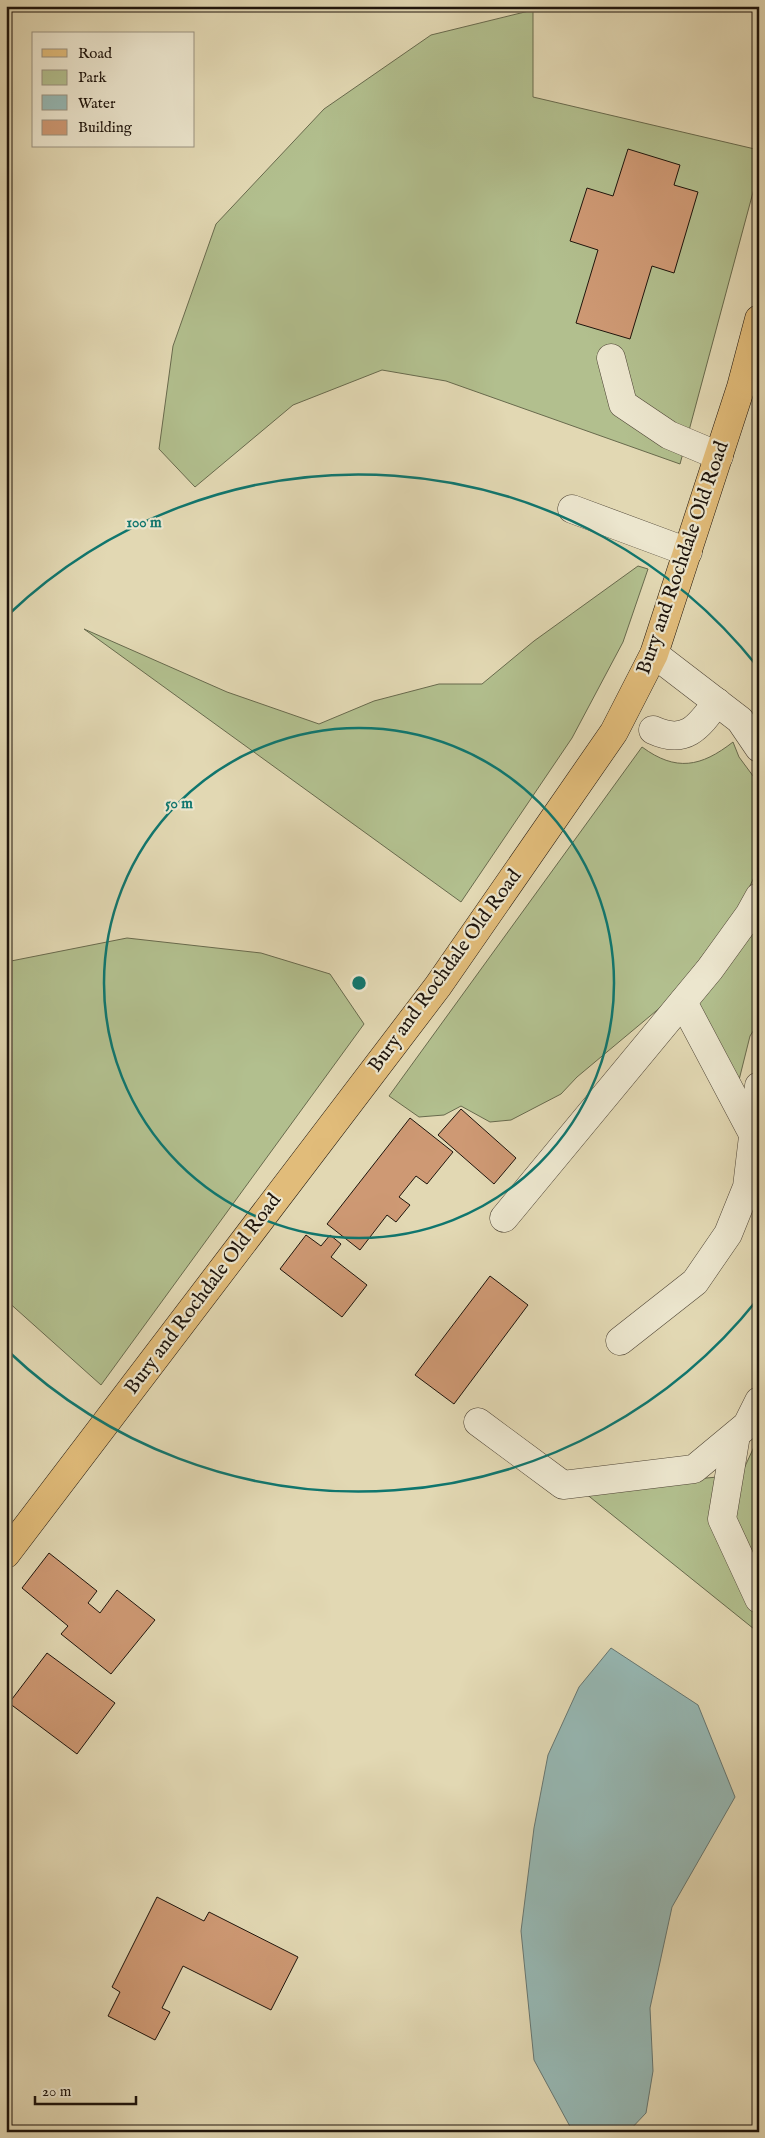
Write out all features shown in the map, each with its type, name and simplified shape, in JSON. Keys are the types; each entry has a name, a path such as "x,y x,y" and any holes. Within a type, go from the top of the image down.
{"main road":[{"name":"Bury and Rochdale Old Road","path":"6,1554 438,986 614,732 654,654 742,386 759,320"}],"lane":[{"path":"611,358 624,404 669,435 719,456"},
{"path":"572,509 688,552"},
{"path":"654,654 740,720 759,748"},
{"path":"652,730 665,736 681,737 703,722 717,702"},
{"path":"504,1218 683,1002 738,930 759,896"},
{"path":"683,1002 756,1140"},
{"path":"620,1341 695,1282 728,1234 747,1187 756,1140 759,1086"},
{"path":"478,1422 563,1485 694,1469 747,1425 759,1402"},
{"path":"736,1435 722,1519 759,1599"}],"green space":[{"path":"533,10 533,97 759,150 759,170 680,464 446,381 382,370 293,405 195,487 159,449 173,346 216,224 324,109 431,35"},
{"path":"638,566 648,569 623,642 572,738 461,902 84,629 227,692 319,724 374,701 439,684 482,684 534,641"},
{"path":"733,742 739,757 759,784 759,863 757,871 741,905 668,1001 577,1077 561,1094 511,1120 490,1122 461,1106 444,1115 419,1117 389,1096 642,747 666,760 688,763 710,757"},
{"path":"759,921 759,1022 750,1036 738,1084 693,1008"},
{"path":"127,938 261,953 330,974 364,1024 101,1385 6,1300 6,962"},
{"path":"759,1436 759,1633 580,1489 741,1475"}],"water":[{"path":"611,1648 698,1705 735,1797 672,1907 650,2008 653,2071 646,2113 628,2132 573,2132 534,2060 521,1931 534,1828 548,1755 579,1687"}],"building":[{"path":"628,149 680,165 674,185 698,192 674,273 652,266 630,339 576,323 598,250 570,241 587,188 613,196"},
{"path":"461,1109 516,1158 494,1184 438,1135"},
{"path":"410,1118 453,1152 427,1184 416,1176 399,1197 410,1205 396,1222 387,1215 360,1250 327,1224"},
{"path":"306,1235 321,1246 330,1235 341,1244 331,1257 367,1285 342,1317 280,1269"},
{"path":"490,1276 528,1305 454,1404 415,1375"},
{"path":"49,1553 97,1591 88,1603 100,1613 117,1590 155,1620 111,1674 61,1634 68,1626 22,1588"},
{"path":"47,1653 115,1703 77,1754 9,1703"},
{"path":"157,1897 204,1921 209,1912 298,1957 271,2010 183,1966 162,2008 170,2012 155,2040 108,2016 120,1992 112,1987"}]}
